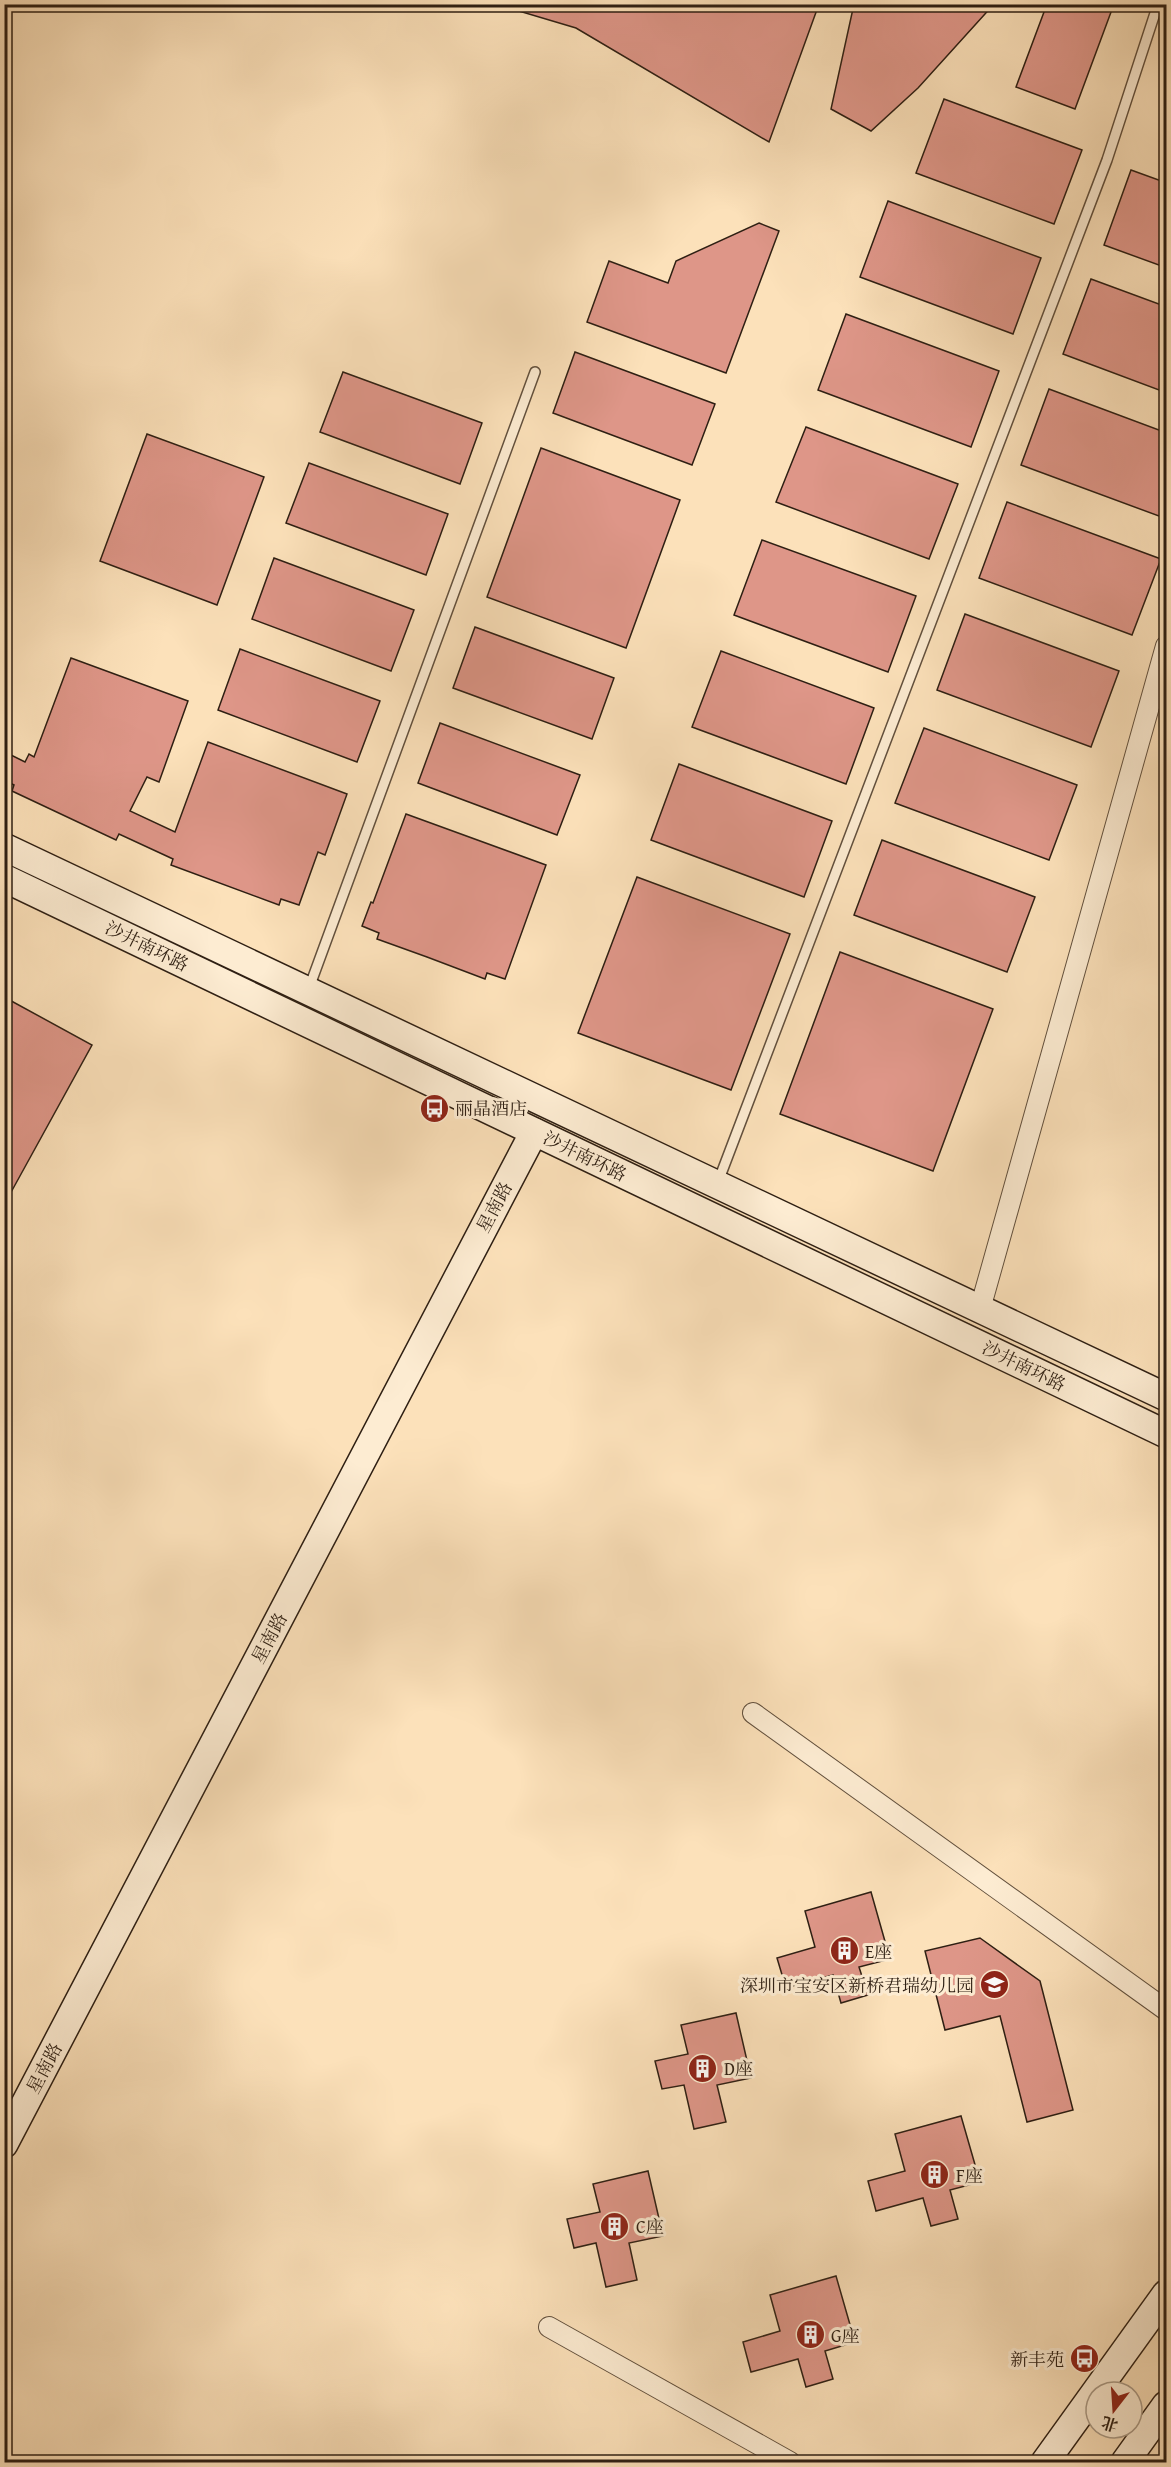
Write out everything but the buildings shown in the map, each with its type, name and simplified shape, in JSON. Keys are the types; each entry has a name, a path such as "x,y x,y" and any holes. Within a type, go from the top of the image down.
{"main road":[{"name":"沙井南环路","path":"4,847 1167,1397"},
{"name":"沙井南环路","path":"4,878 1167,1434"},
{"name":"星南路","path":"4,2144 534,1132"},
{"path":"1045,2463 1167,2294"},
{"path":"1125,2463 1167,2405"}],"street":[{"path":"980,1309 1167,646"},
{"path":"753,1713 1167,2010"},
{"path":"549,2327 790,2463"}],"lane":[{"path":"717,1184 1107,160 1158,4"},
{"path":"308,990 535,372"}],"place":[{"name":"丽晶酒店","path":"434,1108"},
{"name":"E座","path":"844,1951"},
{"name":"深圳市宝安区新桥君瑞幼儿园","path":"995,1985"},
{"name":"D座","path":"703,2068"},
{"name":"F座","path":"935,2175"},
{"name":"C座","path":"615,2226"},
{"name":"G座","path":"810,2335"},
{"name":"新丰苑","path":"1085,2359"}]}
